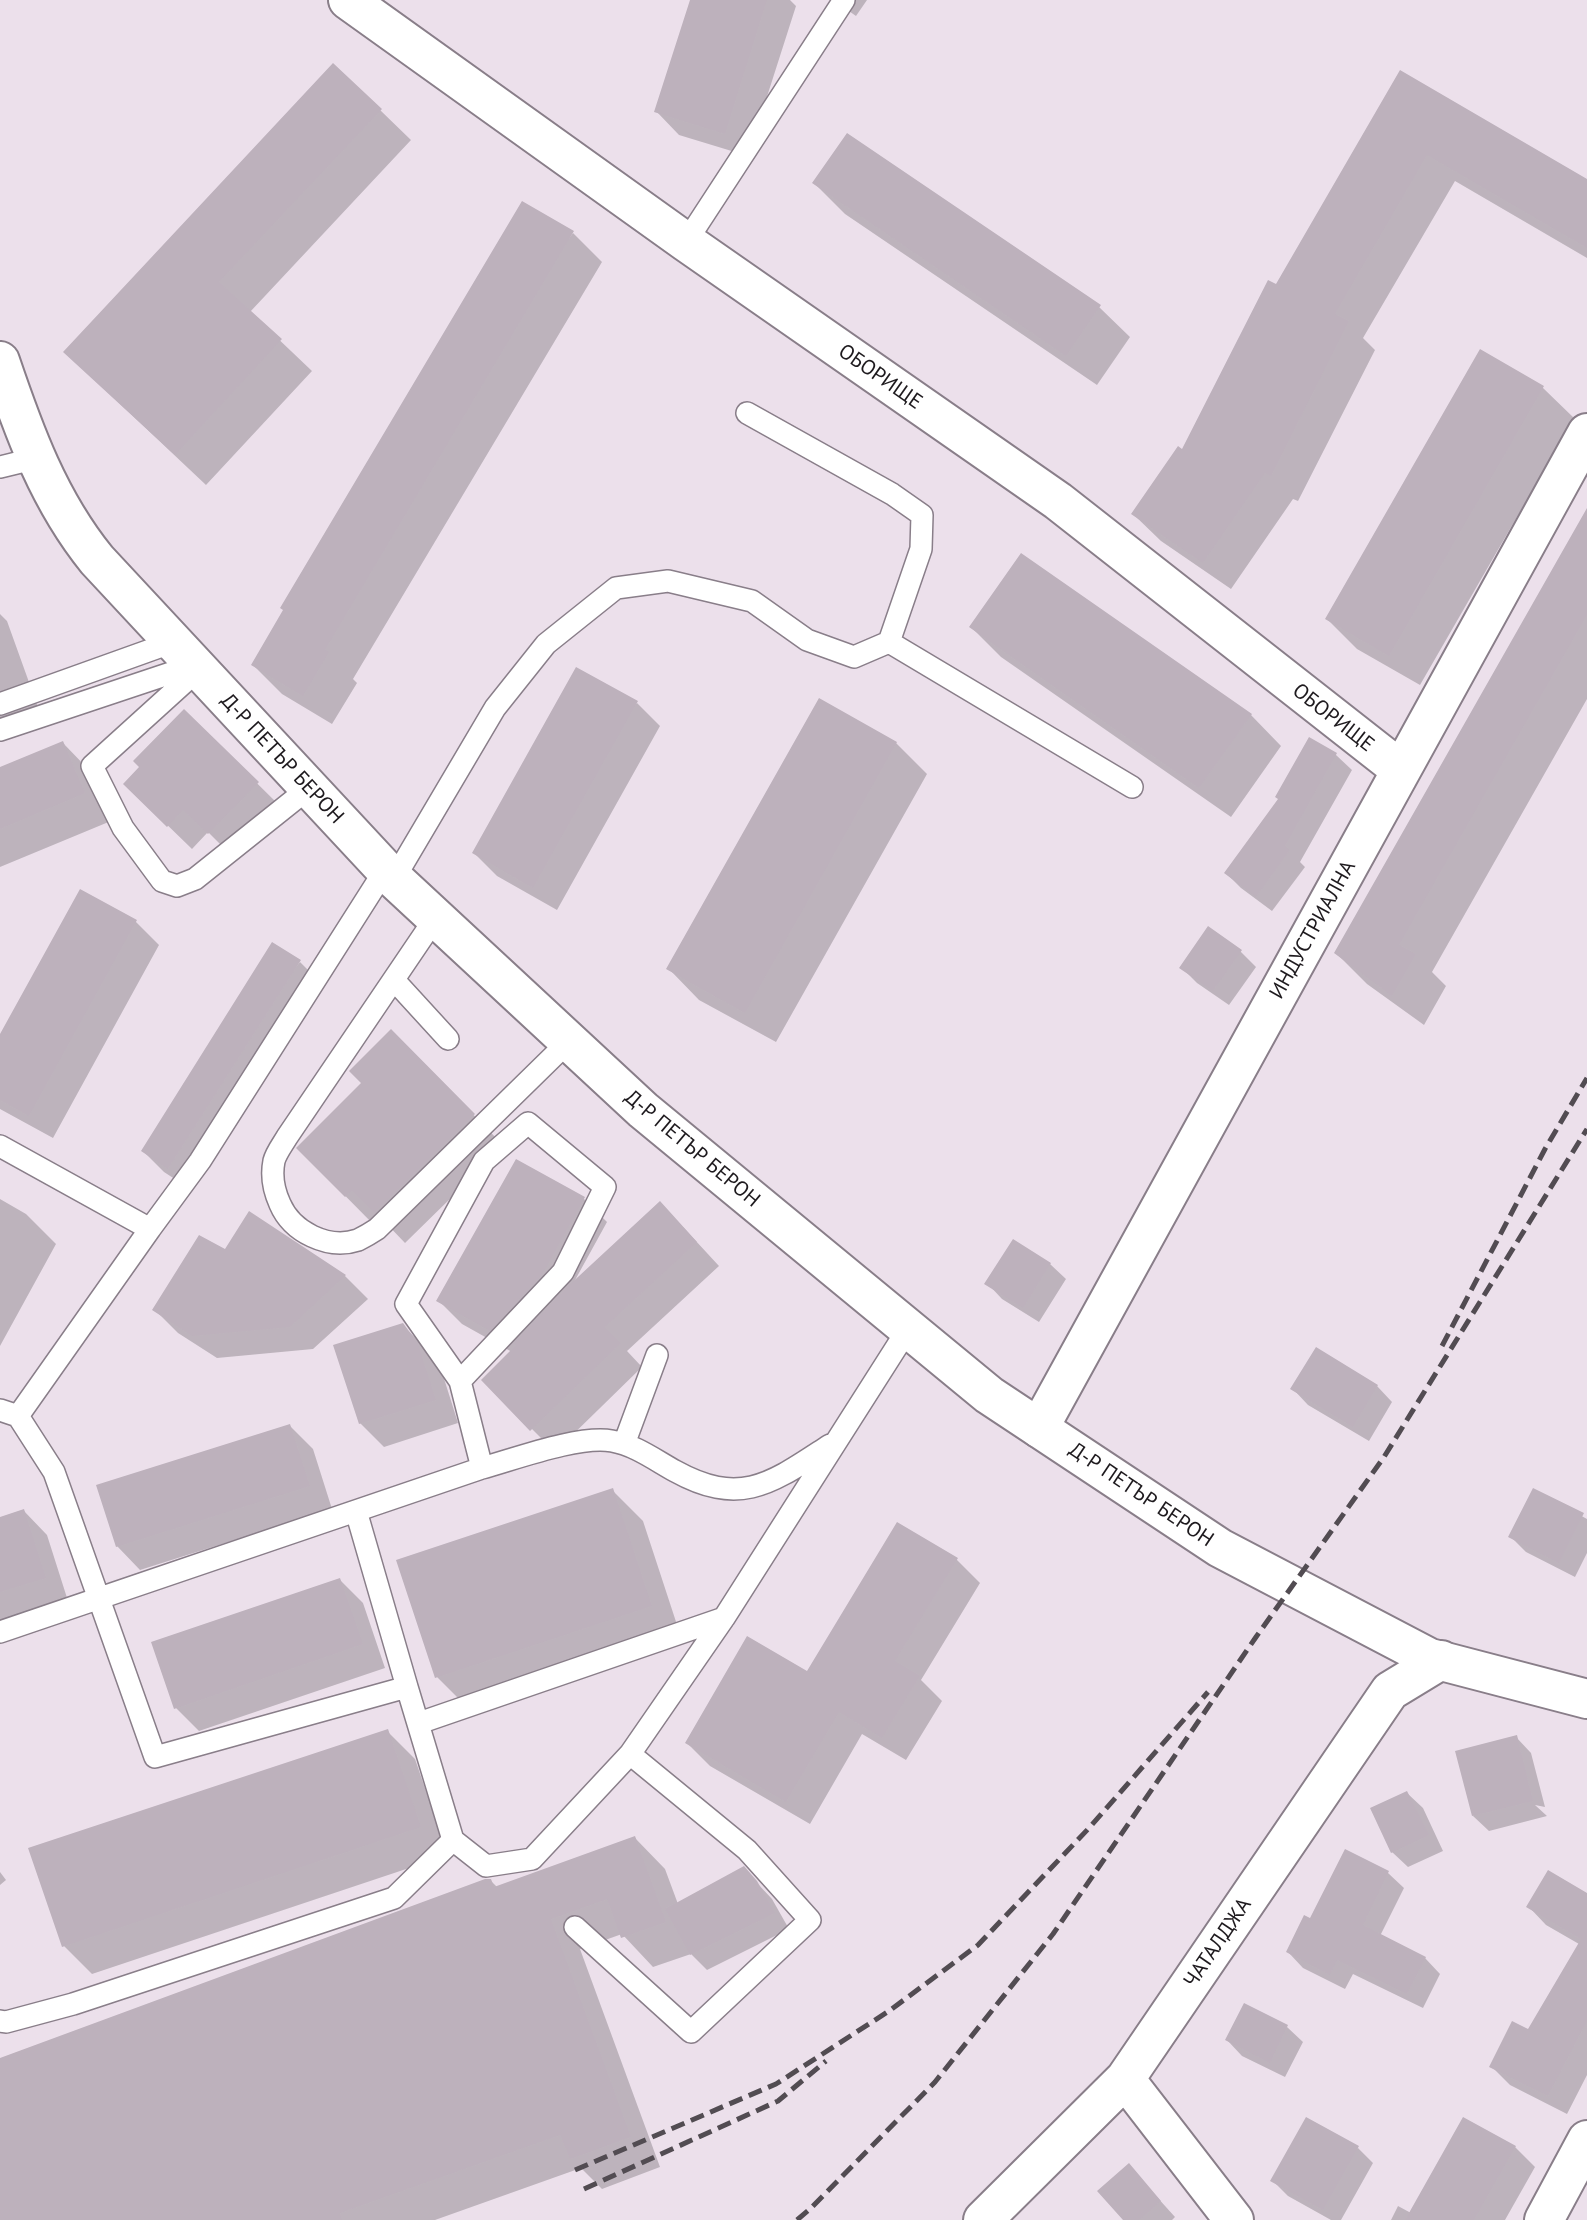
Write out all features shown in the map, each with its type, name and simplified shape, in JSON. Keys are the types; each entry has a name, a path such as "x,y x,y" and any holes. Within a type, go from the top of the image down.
{"street":[{"name":"ОБОРИЩЕ","path":"348,0 686,242 1058,501 1401,771"},
{"name":"Д-Р ПЕТЪР БЕРОН","path":"0,361 19,417 53,495 74,532 390,875 643,1110 989,1395 1220,1548 1430,1658 1587,1699"},
{"name":"ИНДУСТРИАЛНА","path":"1039,1428 1587,433"},
{"name":"ЧАТАЛДЖА","path":"983,2220 1125,2079 1390,1691 1441,1660"},
{"path":"1125,2079 1234,2220"},
{"path":"1544,2220 1587,2140"}],"lane":[{"path":"686,242 844,0"},
{"path":"407,1687 155,1757 54,1472 9,1413 200,1161 390,875 495,708 546,644 615,587 668,581 752,601 807,640 855,657 889,642 921,549 922,515 892,494 747,413"},
{"path":"0,467 37,458"},
{"path":"889,642 1132,787"},
{"path":"0,704 189,658"},
{"path":"0,730 189,658"},
{"path":"189,658 92,766 123,828 162,881 177,887 195,879 309,788"},
{"path":"436,917 287,1137 274,1161 273,1189 285,1216 294,1225 313,1237 344,1242 358,1240 377,1229 569,1041"},
{"path":"394,980 448,1039"},
{"path":"460,1381 563,1272 605,1186 528,1122 484,1161 406,1304 460,1381 482,1468"},
{"path":"0,1146 149,1229"},
{"path":"356,1511 453,1840 486,1866 532,1859 629,1754 724,1618 908,1329"},
{"path":"624,1444 657,1355"},
{"path":"0,1632 482,1468 574,1443 610,1440 624,1444 683,1476 727,1490 758,1486 781,1476 838,1440"},
{"path":"419,1723 724,1618"},
{"path":"575,1927 691,2032 810,1920 747,1850 629,1754"},
{"path":"0,2021 6,2022 73,2004 394,1898 453,1840"}],"building":[{"path":"690,0 767,0 725,134 654,112"},
{"path":"333,63 382,109 219,282 282,339 175,455 63,352"},
{"path":"1400,70 1587,179 1587,248 1427,155 1335,314 1349,321 1271,476 1265,473 1203,563 1131,514 1178,446 1182,449 1268,280 1276,284"},
{"path":"847,133 1101,305 1066,356 812,183"},
{"path":"522,201 574,231 325,650 329,652 303,696 251,665 283,610 280,608"},
{"path":"1480,349 1544,386 1389,656 1325,619"},
{"path":"1587,508 1587,615 1399,945 1416,954 1392,996 1334,953"},
{"path":"1021,553 1252,714 1199,788 969,627"},
{"path":"576,667 638,701 533,888 472,853"},
{"path":"819,698 897,742 745,1013 666,969"},
{"path":"184,709 259,782 208,834 183,810 167,827 123,784 139,767 133,761"},
{"path":"1309,737 1337,753 1285,846 1290,850 1256,897 1224,873 1278,799 1275,797"},
{"path":"63,741 85,793 0,829 0,767"},
{"path":"80,889 137,920 29,1116 0,1100 0,1034"},
{"path":"1208,926 1242,950 1213,991 1179,968"},
{"path":"272,942 301,960 168,1169 141,1151"},
{"path":"391,1029 475,1114 374,1213 352,1191 345,1197 296,1148 361,1083 349,1071"},
{"path":"516,1159 585,1197 542,1275 490,1331 436,1301"},
{"path":"660,1201 697,1242 605,1327 621,1343 530,1431 481,1380 565,1289"},
{"path":"249,1211 346,1275 290,1327 192,1336 152,1310 199,1235 225,1249"},
{"path":"1013,1239 1051,1263 1023,1308 984,1284"},
{"path":"403,1323 418,1344 436,1400 359,1424 333,1345"},
{"path":"1316,1347 1378,1385 1353,1427 1290,1389"},
{"path":"290,1424 310,1486 116,1547 96,1485"},
{"path":"613,1488 652,1606 435,1678 396,1560"},
{"path":"1533,1488 1584,1513 1559,1563 1508,1537"},
{"path":"24,1509 46,1578 0,1592 0,1517"},
{"path":"897,1522 958,1558 895,1661 920,1676 882,1738 839,1712 786,1802 685,1743 747,1636 807,1671"},
{"path":"340,1578 363,1644 174,1709 151,1642"},
{"path":"388,1729 421,1827 62,1947 28,1848"},
{"path":"1517,1735 1533,1801 1472,1816 1455,1751"},
{"path":"1407,1791 1429,1835 1391,1853 1370,1808"},
{"path":"635,1836 666,1922 621,1938 607,1899 551,1919 631,2137 570,2159 560,2135 340,2213 342,2220 0,2220 0,2058 485,1879 491,1879 494,1887"},
{"path":"1345,1849 1389,1871 1363,1925 1426,1957 1407,1994 1337,1960 1330,1975 1286,1952 1304,1915 1310,1918"},
{"path":"744,1866 757,1881 775,1913 690,1955 665,1909"},
{"path":"1548,1870 1587,1893 1587,2021 1548,2096 1489,2067 1512,2021 1528,2029 1581,1939 1526,1907"},
{"path":"1244,2003 1288,2025 1270,2063 1225,2040"},
{"path":"1306,2117 1359,2146 1323,2210 1270,2181"},
{"path":"1463,2117 1516,2146 1474,2220 1405,2220"},
{"path":"1129,2163 1161,2201 1139,2220 1123,2220 1097,2191"}],"railway":[{"path":"1442,1346 1545,1149 1587,1078"},
{"path":"797,2220 935,2082 1053,1934 1256,1637 1384,1457 1587,1129"},
{"path":"575,2170 776,2084 889,2011 978,1945 1090,1827 1208,1692"},
{"path":"584,2189 778,2101 826,2061"}]}
